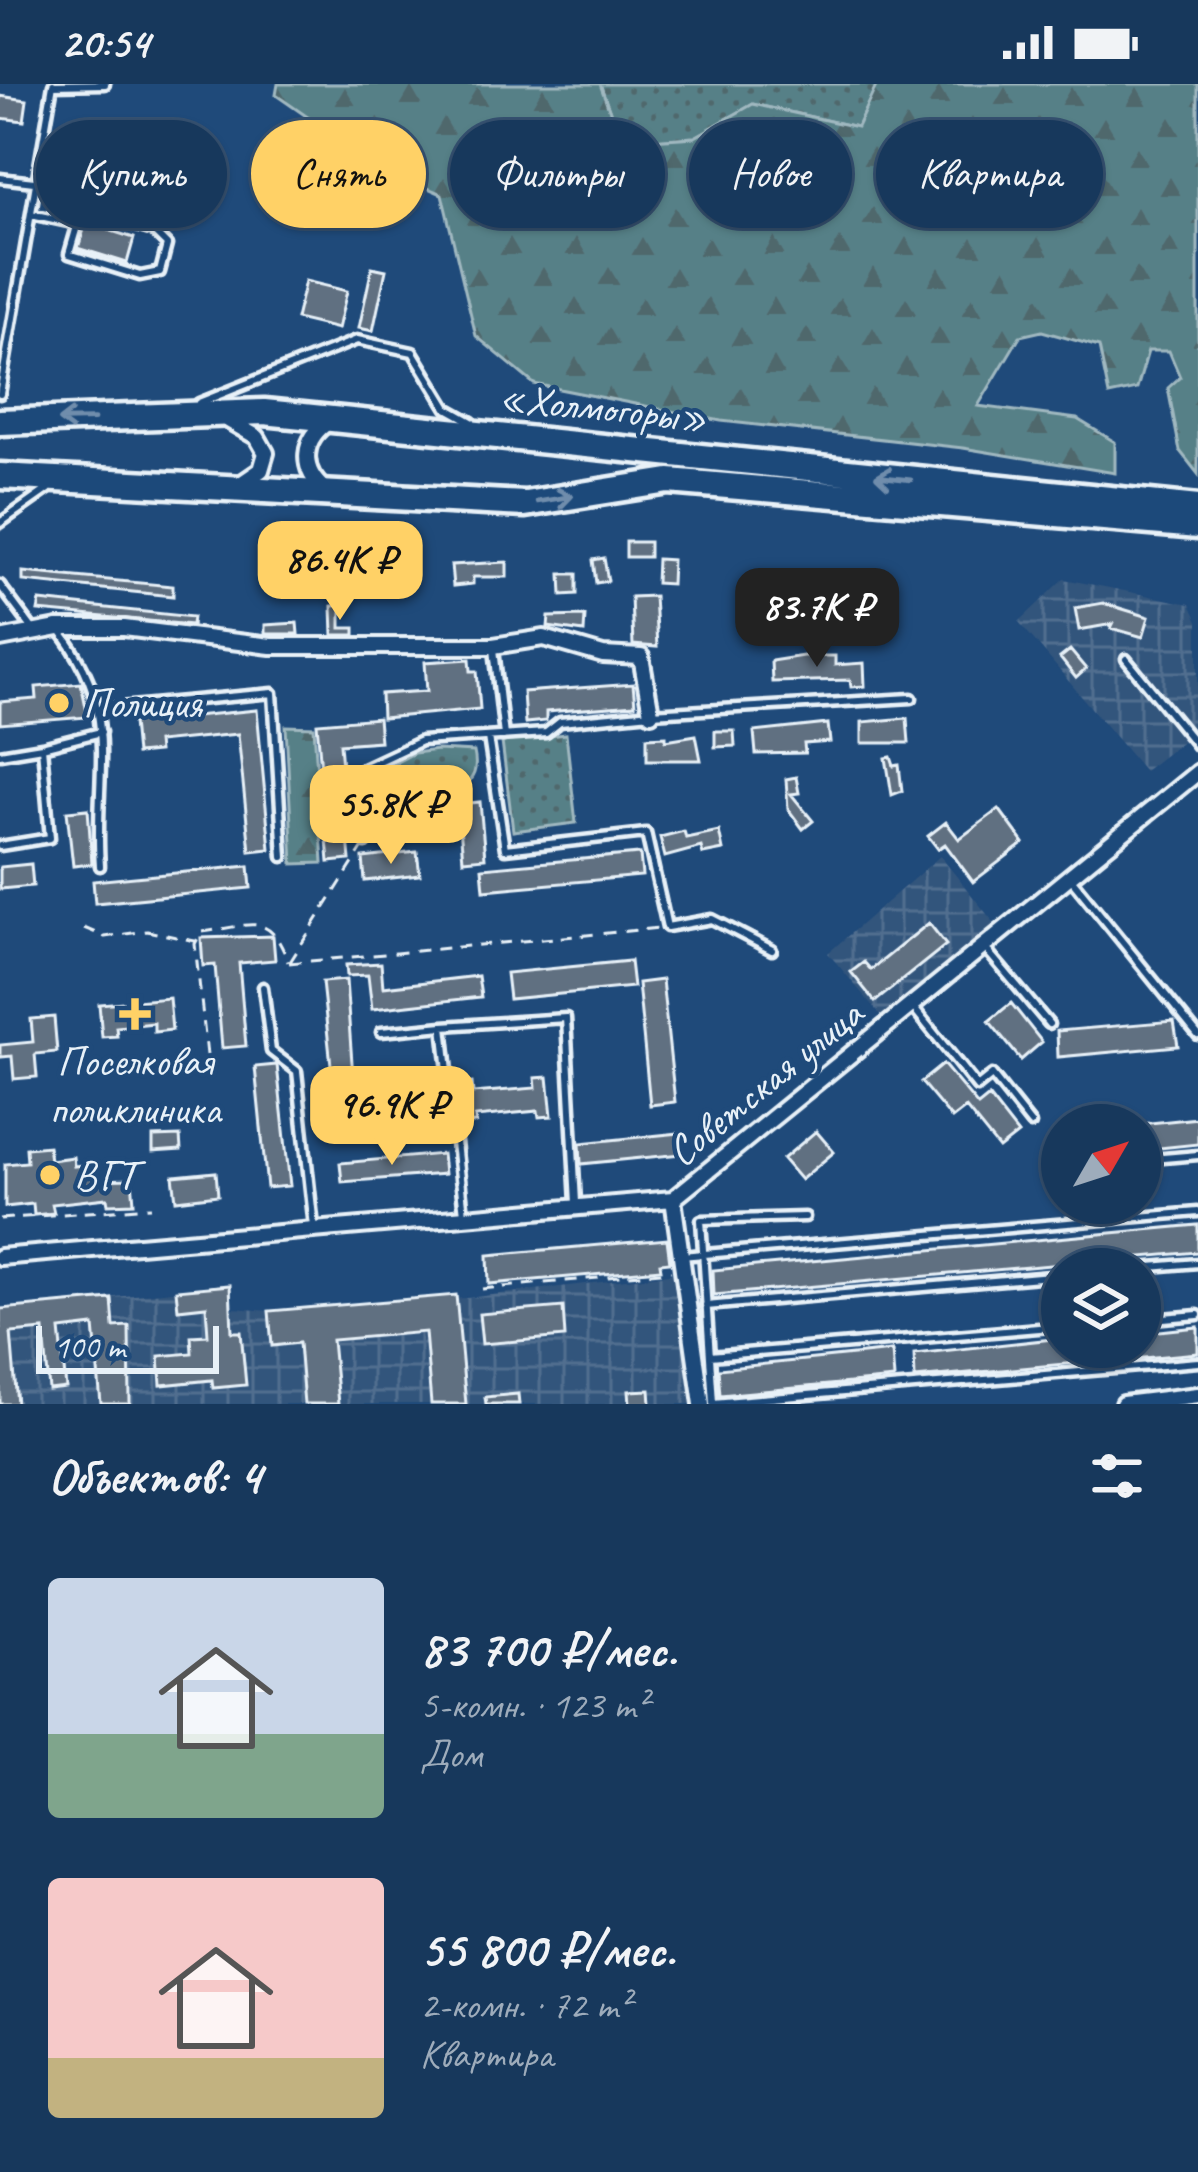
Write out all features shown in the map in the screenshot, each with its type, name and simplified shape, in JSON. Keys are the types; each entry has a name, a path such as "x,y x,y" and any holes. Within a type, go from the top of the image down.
{"highway":[{"name":"«Холмогоры»","path":"11,422 264,412 347,418 502,439 1198,508"},
{"name":"«Холмогоры»","path":"0,476 525,504 669,481 1198,526"}],"street":[{"path":"214,415 248,429 266,453 254,478 216,490"},
{"path":"344,496 314,481 306,456 316,431 347,418"},
{"path":"1163,523 1198,538"},
{"path":"0,639 58,628 124,628 271,646 493,646 544,638 603,655 641,657 651,713"},
{"name":"Советская улица","path":"0,1257 673,1199 1198,772"},
{"path":"673,1199 702,1404"},
{"path":"1123,1404 1198,1395"}],"lane":[{"path":"11,422 0,395 53,84 104,84"},
{"path":"0,178 34,182"},
{"path":"82,209 153,231 167,245 160,272 140,276 69,254 77,224 82,209"},
{"path":"31,214 36,215"},
{"path":"149,418 226,394 357,340 413,352 447,408 502,439"},
{"path":"0,524 62,480"},
{"path":"0,585 34,632"},
{"path":"58,628 92,676 100,709 96,808 100,866"},
{"path":"493,646 504,736"},
{"path":"1126,659 1198,747"},
{"path":"100,709 273,693 284,857"},
{"path":"366,843 361,769 421,741 546,734 560,722 651,713 912,698"},
{"path":"0,754 101,732"},
{"path":"488,737 505,849 646,833 668,927 712,919 772,950"},
{"path":"0,846 50,838 42,747"},
{"path":"1070,878 1198,1036"},
{"path":"984,947 1049,1024"},
{"path":"263,987 271,1051 297,1071 314,1228"},
{"path":"912,1006 977,1087 992,1076 1031,1124"},
{"path":"381,1032 566,1018 577,1207"},
{"path":"443,1026 464,1214"},
{"path":"1161,1158 1198,1155"},
{"path":"1161,1215 1198,1212"},
{"path":"805,1217 701,1220 713,1403 1198,1362"},
{"path":"682,1263 702,1254 1055,1224"},
{"path":"1161,1266 1198,1263"},
{"path":"706,1306 1041,1277"},
{"path":"1161,1318 1198,1315"},
{"path":"710,1356 1041,1328"}],"path":[{"path":"289,964 366,843"},
{"path":"207,1055 197,941 201,932 268,925 277,931 289,964"},
{"path":"289,964 668,927"},
{"path":"84,928 105,937 147,931 197,941"},
{"path":"0,1219 151,1207"},
{"path":"482,1289 682,1263"}],"shaded area":[{"path":"1064,579 1190,604 1198,621 1198,729 1144,771 1019,622"},
{"path":"940,856 996,925 882,1017 828,953"},
{"path":"677,1273 692,1404 0,1404 0,1309 230,1285 233,1308 269,1311 467,1298"}],"green space":[{"path":"278,84 600,84 613,120 450,120 450,227 442,194 426,187 426,120 312,120 276,95"},
{"path":"600,84 877,84 857,127 852,120 825,120 753,104 725,120 689,120 689,137 665,139 665,120 613,120"},
{"path":"877,84 1198,84 1198,474 1180,451 1168,388 1180,377 1169,351 1148,351 1137,389 1109,395 1099,347 1042,331 1020,336 978,406 1077,419 1115,442 1115,473 963,448 721,421 534,384 476,336 450,228 665,228 665,139 689,137 689,228 852,228 852,126 857,127"},
{"path":"753,104 825,120 725,120"},
{"path":"286,726 314,727 323,863 293,864"},
{"path":"566,734 576,823 513,831 502,742"},
{"path":"474,752 470,781 462,790 419,785 410,793 406,838 376,843 370,776 414,753"}],"building":[{"path":"0,96 27,100 24,121 0,118"},
{"path":"84,228 134,238 127,263 78,248"},
{"path":"372,267 386,270 373,331 359,328"},
{"path":"305,281 347,291 338,329 296,319"},
{"path":"626,542 649,542 649,557 626,557"},
{"path":"604,558 608,581 596,583 593,560"},
{"path":"657,559 672,560 671,584 656,583"},
{"path":"507,562 507,577 473,577 473,584 453,586 451,565"},
{"path":"360,564 361,589 338,590 337,565"},
{"path":"23,572 173,586 173,596 23,581"},
{"path":"561,574 577,574 577,594 562,595"},
{"path":"654,596 657,647 633,645 631,597"},
{"path":"40,601 193,617 192,625 38,611"},
{"path":"1103,603 1149,617 1143,637 1111,628 1113,624 1079,630 1075,608"},
{"path":"341,605 341,628 355,628 355,635 333,635 332,606"},
{"path":"585,616 584,632 548,627 549,617"},
{"path":"297,623 298,634 265,634 265,625"},
{"path":"1070,650 1086,669 1076,678 1060,658"},
{"path":"835,656 835,665 864,663 865,686 851,687 850,680 772,682 771,661"},
{"path":"470,659 471,671 477,671 480,709 382,718 381,694 427,691 425,662"},
{"path":"81,683 88,717 0,724 0,702 37,699 36,687"},
{"path":"633,684 635,705 546,712 546,721 525,723 523,692"},
{"path":"257,710 270,849 250,851 238,734 157,742 158,752 136,754 133,722"},
{"path":"378,718 380,741 340,744 350,860 329,862 317,723"},
{"path":"907,718 909,743 862,743 862,722"},
{"path":"828,724 830,742 804,744 805,753 756,754 754,732"},
{"path":"715,731 734,731 735,746 715,747"},
{"path":"696,735 701,760 647,760 647,737 666,736 666,740"},
{"path":"891,757 894,766 899,765 902,791 892,795 886,758"},
{"path":"796,777 799,793 791,794 813,821 803,829 788,809 786,779"},
{"path":"480,802 485,858 463,860 458,804"},
{"path":"88,809 92,864 73,866 67,811"},
{"path":"999,809 1024,843 973,882 945,844 938,849 928,836 946,822 959,839"},
{"path":"684,831 686,838 719,831 723,850 703,854 701,847 665,857 660,837"},
{"path":"417,852 420,875 365,881 363,858"},
{"path":"640,854 642,876 484,890 482,868"},
{"path":"31,864 33,886 0,889 0,867"},
{"path":"249,866 251,888 95,903 93,881"},
{"path":"929,923 946,945 875,1002 851,972 864,962 871,970"},
{"path":"273,936 275,960 239,963 246,1046 222,1048 215,965 203,966 201,938"},
{"path":"630,961 633,987 509,999 506,973"},
{"path":"381,963 383,987 478,976 481,997 372,1009 368,975 347,976 346,965"},
{"path":"346,980 356,1118 337,1120 322,982"},
{"path":"662,980 675,1102 650,1105 638,983"},
{"path":"169,998 172,1030 154,1032 154,1023 116,1027 117,1036 102,1037 99,1004"},
{"path":"1011,1003 1042,1042 1021,1060 989,1021"},
{"path":"54,1017 57,1052 35,1054 37,1077 14,1079 12,1056 0,1057 0,1045 33,1042 31,1019"},
{"path":"1174,1021 1178,1046 1058,1057 1057,1031"},
{"path":"943,1064 978,1106 989,1097 1018,1134 999,1149 966,1108 952,1119 921,1082"},
{"path":"277,1065 290,1186 267,1188 255,1067"},
{"path":"548,1077 552,1116 539,1117 538,1111 475,1117 476,1123 464,1124 460,1084 472,1083 473,1093 536,1088 535,1078"},
{"path":"1198,1118 1198,1144 1161,1148 1161,1122"},
{"path":"816,1131 834,1152 801,1180 783,1159"},
{"path":"680,1133 682,1154 581,1164 580,1143"},
{"path":"180,1136 181,1150 153,1152 153,1137"},
{"name":"ВГТ","path":"48,1146 50,1160 73,1157 74,1166 92,1164 93,1180 132,1179 134,1203 108,1204 107,1198 52,1204 54,1213 34,1215 33,1204 5,1207 5,1164 27,1162 26,1148"},
{"path":"442,1154 444,1174 342,1182 340,1163"},
{"path":"216,1172 218,1195 176,1200 173,1176"},
{"path":"1198,1225 1198,1252 1161,1255 1161,1248 1041,1248 1041,1266 714,1295 713,1270"},
{"path":"667,1239 670,1262 660,1263 661,1269 489,1284 488,1255"},
{"path":"230,1285 232,1332 241,1332 246,1385 213,1388 212,1380 161,1385 159,1356 192,1353 191,1336 208,1335 206,1306 178,1309 176,1290"},
{"path":"456,1295 466,1404 431,1404 425,1332 332,1340 338,1404 304,1404 299,1343 272,1346 269,1311"},
{"path":"112,1299 114,1327 129,1326 130,1404 101,1404 94,1326 60,1330 66,1388 49,1390 44,1330 11,1333 17,1404 0,1404 0,1309"},
{"path":"563,1307 565,1337 482,1344 479,1314"},
{"path":"1198,1327 1198,1353 1161,1356 1161,1331"},
{"path":"1041,1340 1041,1366 915,1378 914,1354"},
{"path":"892,1351 894,1379 720,1395 718,1369"},
{"path":"650,1390 651,1404 630,1404 629,1391"},
{"path":"518,1394 519,1404 486,1404 485,1397"}],"place":[{"name":"Полиция","path":"59,703"},
{"name":"Поселковая поликлиника","path":"135,1014"},
{"name":"ВГТ","path":"50,1175"}]}
